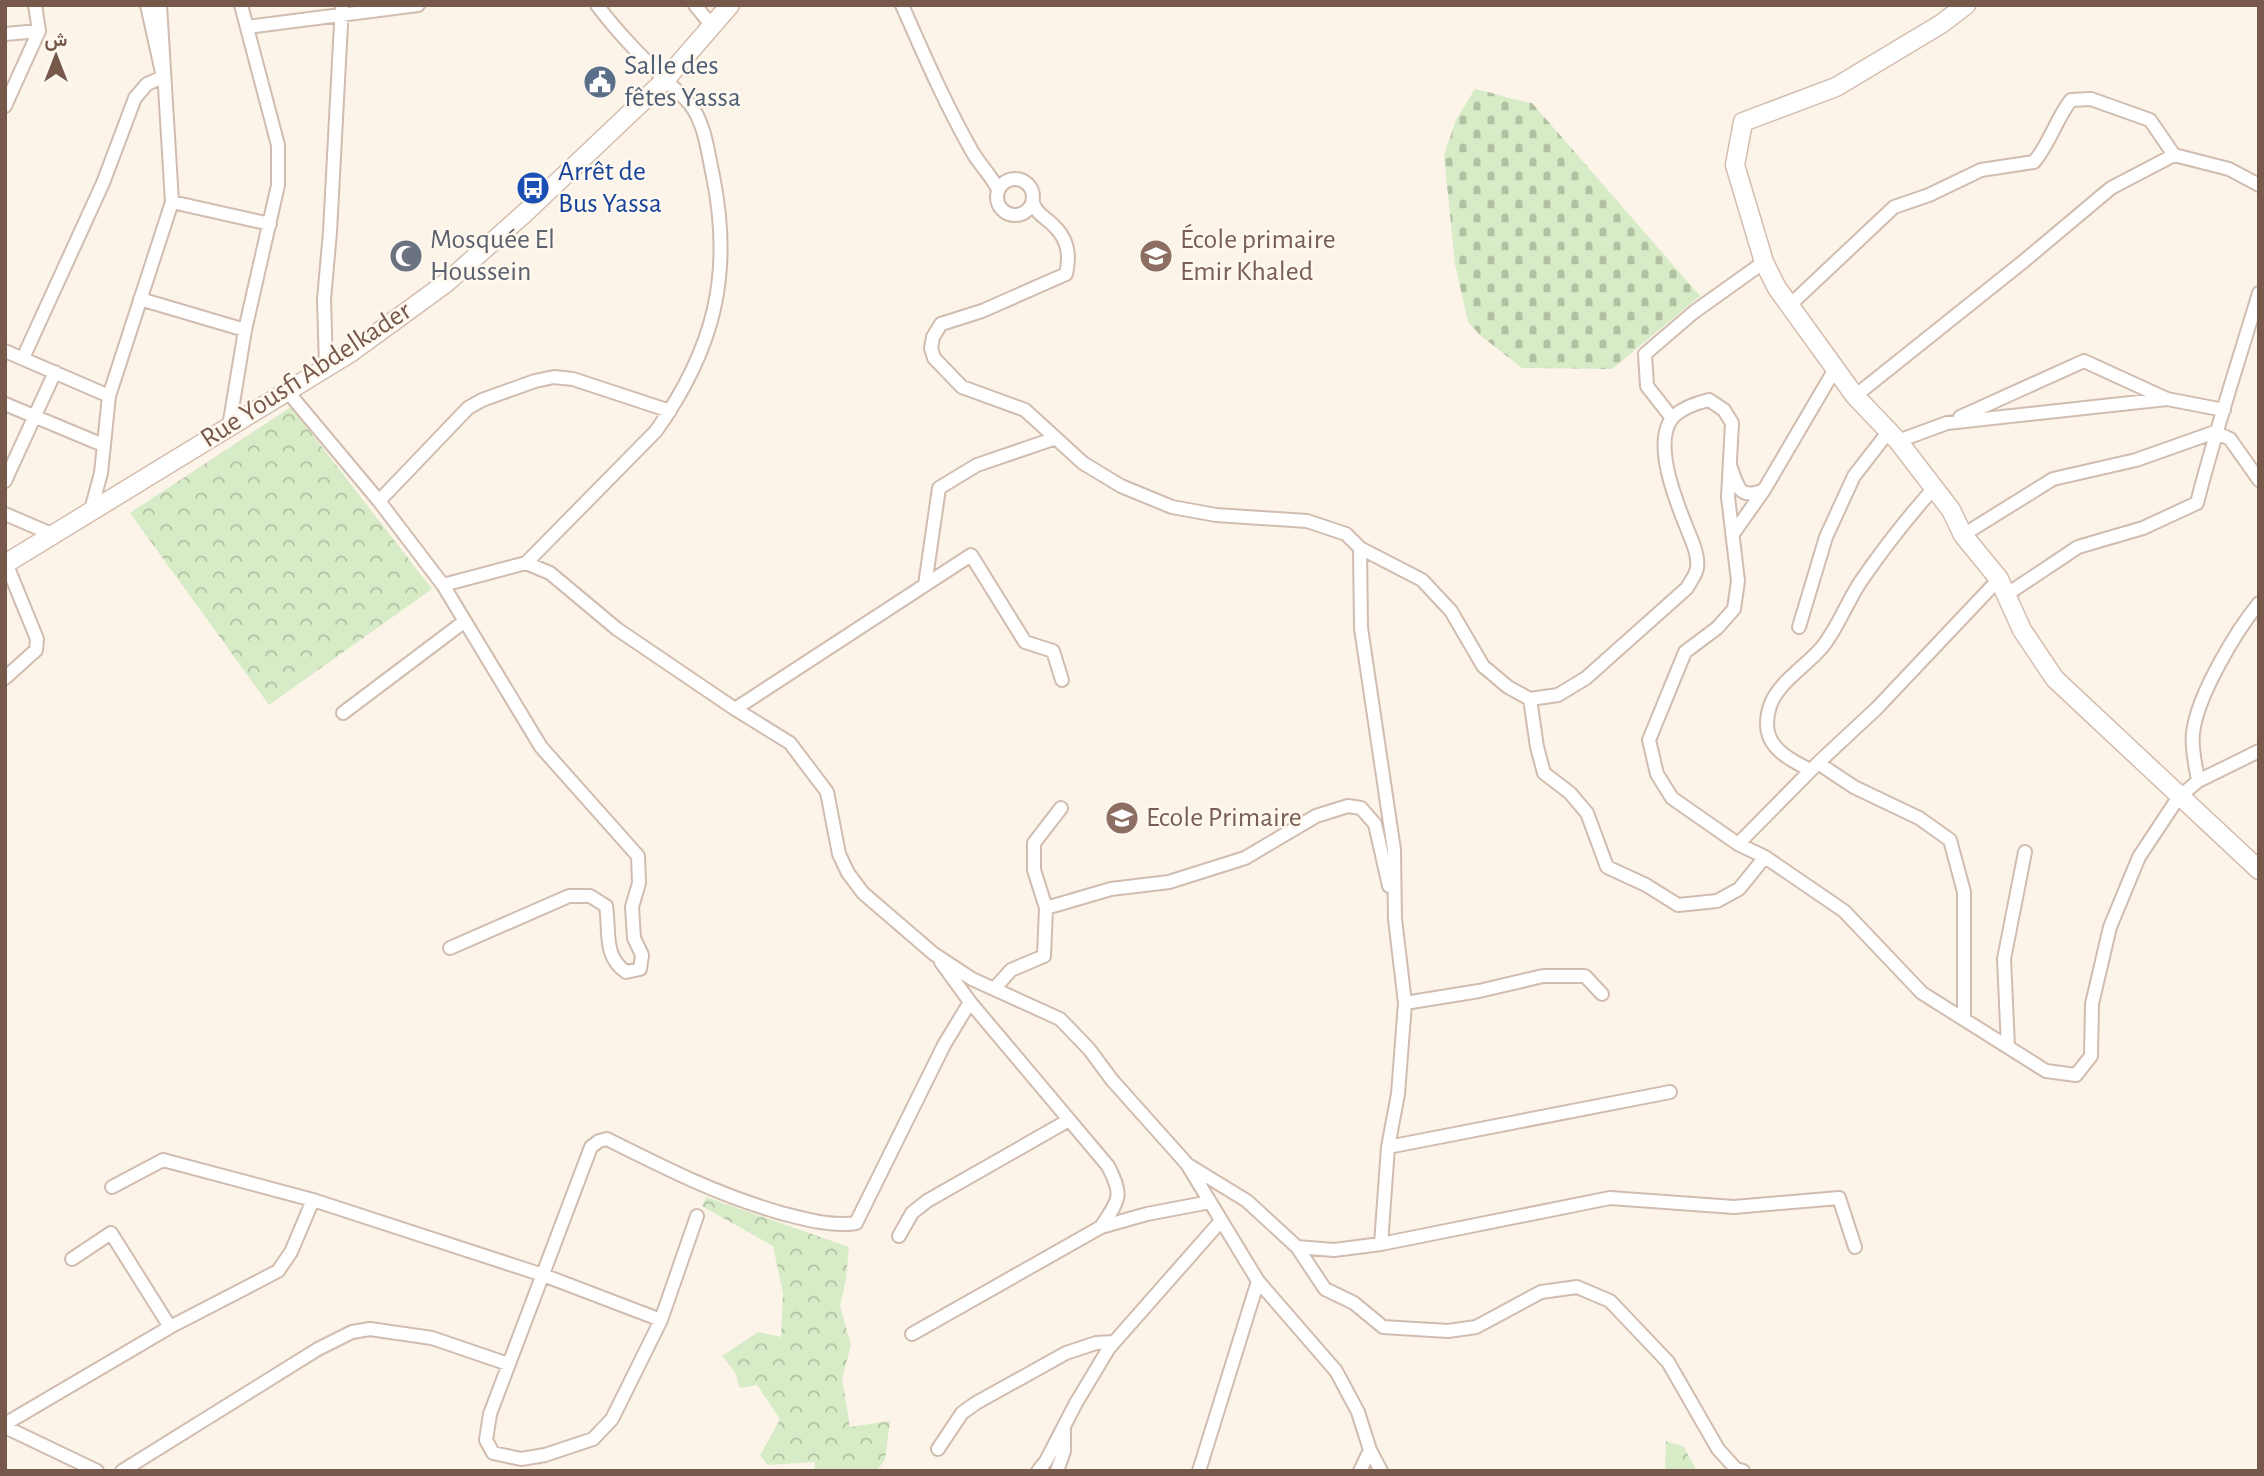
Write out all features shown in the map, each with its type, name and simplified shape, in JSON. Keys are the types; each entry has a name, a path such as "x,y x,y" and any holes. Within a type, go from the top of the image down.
{"street":[{"path":"5,106 39,31 35,5"},
{"path":"147,5 163,77"},
{"path":"91,510 101,473 109,396 172,202 160,5"},
{"path":"229,427 245,330 278,185 278,145 241,5"},
{"path":"247,27 342,10 418,5"},
{"path":"443,585 526,563 656,431 670,411 705,343 720,280 721,227 702,126 693,107 610,23 597,5"},
{"path":"695,5 712,26"},
{"name":"Rue Yousfi Abdelkader","path":"5,564 350,353 446,283 526,212 665,80 730,5"},
{"path":"902,5 941,92 975,156 1003,185"},
{"path":"1966,5 1941,24 1836,87 1743,122 1735,165 1764,262 1790,305 1855,396 1894,436 1951,510 1963,535 2003,587 2021,630 2055,679 2259,870"},
{"path":"326,367 324,299 342,10"},
{"path":"5,34 39,31"},
{"path":"23,358 103,183 135,98 147,84 163,77"},
{"path":"1790,305 1894,207 1929,195 1981,170 2034,162 2046,149 2064,109 2071,100 2091,99 2150,120 2174,155 2229,169 2259,185"},
{"path":"1855,396 2111,188 2174,155"},
{"path":"1013,179 1025,182 1032,191 1029,207 1013,216 1003,212 997,202 1003,185 1013,179"},
{"path":"172,202 270,224"},
{"path":"1029,207 1056,227 1064,241 1069,258 1066,274 982,311 942,324 933,337 931,348 934,358 962,387 1025,410 1083,463 1121,486 1172,507 1216,515 1307,521 1346,534 1360,548 1422,580 1451,611 1483,666 1508,687 1530,699 1558,695 1586,678 1687,587 1697,570 1696,553 1670,484 1665,453 1666,436 1672,418 1691,404 1709,400 1724,410 1732,424 1728,497 1738,581 1734,609 1717,628 1685,652 1649,740 1657,774 1672,798 1843,911 1922,993 2046,1071 2076,1075 2091,1056 2092,1004 2110,927 2139,857 2180,796 2198,781 2259,751"},
{"path":"1672,418 1647,386 1645,354 1694,312 1764,262"},
{"path":"1738,844 1814,767 2003,587 2078,547 2143,528 2197,503 2215,432 2259,293"},
{"path":"140,299 245,330"},
{"path":"5,351 109,396"},
{"path":"1947,423 2084,361 2167,399 2224,410"},
{"path":"1732,534 1764,490 1836,369"},
{"path":"5,481 10,459 55,372"},
{"path":"379,502 468,408 482,400 535,381 554,377 573,379 670,411"},
{"path":"287,391 379,502 443,585 541,747 638,856 639,883 632,907 634,938 642,955 640,969 626,972 616,965 610,954 607,906 590,896 569,896 450,948"},
{"path":"1799,627 1826,537 1854,476 1894,436 1947,423 2167,399"},
{"path":"5,404 103,445"},
{"path":"1963,535 2053,480 2136,460 2215,432 2230,439 2259,480"},
{"path":"925,585 939,488 977,465 1056,438"},
{"path":"1728,461 1738,487 1746,494 1752,495 1764,490"},
{"path":"1934,488 1860,582 1823,646 1783,686 1770,706 1768,724 1771,745 1784,756 1814,767 1919,818 1950,840 1964,892 1964,1019"},
{"path":"5,514 54,535"},
{"path":"1360,548 1361,628 1394,850 1395,907 1405,1003 1398,1094 1388,1147 1381,1244"},
{"path":"735,709 971,555 1025,642 1053,651 1062,680"},
{"path":"526,563 550,573 617,629 790,743 827,792 839,854 848,873 863,893 934,954 972,979 1060,1019 1089,1049 1112,1080 1187,1164 1258,1281 1336,1371 1358,1412 1370,1450 1381,1471"},
{"path":"5,564 37,639 36,650 5,678"},
{"path":"2198,781 2193,733 2198,714 2212,677 2244,621 2259,603"},
{"path":"343,713 465,621"},
{"path":"1530,699 1544,773 1570,793 1587,813 1607,867 1646,885 1678,905 1717,901 1739,889 1765,857"},
{"path":"1046,908 1111,889 1169,882 1245,858 1316,816 1348,806 1360,808 1375,824 1395,907"},
{"path":"994,989 1011,970 1044,956 1046,908 1034,870 1034,843 1061,807"},
{"path":"2008,1047 2004,959 2025,852"},
{"path":"934,954 970,1002 1100,1156 1117,1184 1119,1196 1101,1227"},
{"path":"1405,1003 1479,991 1543,976 1585,976 1602,994"},
{"path":"697,1216 661,1320 612,1419 593,1439 545,1455 521,1459 493,1453 486,1440 490,1414 591,1147 599,1140 607,1139 693,1183 731,1198 803,1219 856,1223 944,1045 970,1002"},
{"path":"1388,1147 1670,1092"},
{"path":"899,1236 912,1213 927,1201 1069,1120"},
{"path":"112,1187 163,1160 313,1200 543,1275 661,1320"},
{"path":"1187,1164 1247,1200 1297,1247 1325,1289 1354,1303 1383,1327 1448,1331 1476,1327 1541,1292 1577,1287 1610,1301 1668,1362 1718,1449 1736,1469 1743,1471"},
{"path":"1297,1247 1334,1250 1381,1244 1610,1198 1734,1207 1839,1198 1855,1247"},
{"path":"97,1471 69,1465 5,1425 170,1327 278,1271 291,1252 313,1200"},
{"path":"912,1334 1101,1227 1147,1214 1210,1202"},
{"path":"1038,1471 1114,1342 1220,1222"},
{"path":"72,1259 111,1233 170,1327"},
{"path":"1199,1471 1258,1281"},
{"path":"122,1471 318,1349 352,1332 370,1329 432,1338 508,1364"},
{"path":"938,1449 961,1413 976,1403 1066,1353 1096,1343 1114,1342"},
{"path":"1057,1471 1064,1451 1064,1428"},
{"path":"1360,1471 1370,1450"}],"green space":[{"path":"1475,89 1532,103 1700,296 1612,369 1522,368 1480,335 1468,322 1455,264 1444,155 1456,120"},
{"path":"291,407 432,589 269,705 130,513"},
{"path":"706,1197 849,1247 840,1306 851,1345 842,1379 850,1427 890,1421 885,1460 876,1471 814,1471 815,1462 768,1465 760,1456 780,1419 757,1385 740,1388 735,1372 722,1356 758,1332 781,1337 783,1293 773,1246 702,1206"},
{"path":"1666,1441 1684,1447 1697,1471 1665,1471"}],"place":[{"name":"Salle des fêtes Yassa","path":"600,82"},
{"name":"Arrêt de Bus Yassa","path":"533,188"},
{"name":"Mosquée El Houssein","path":"406,256"},
{"name":"École primaire Emir Khaled","path":"1156,256"},
{"name":"Ecole Primaire","path":"1122,818"}]}
